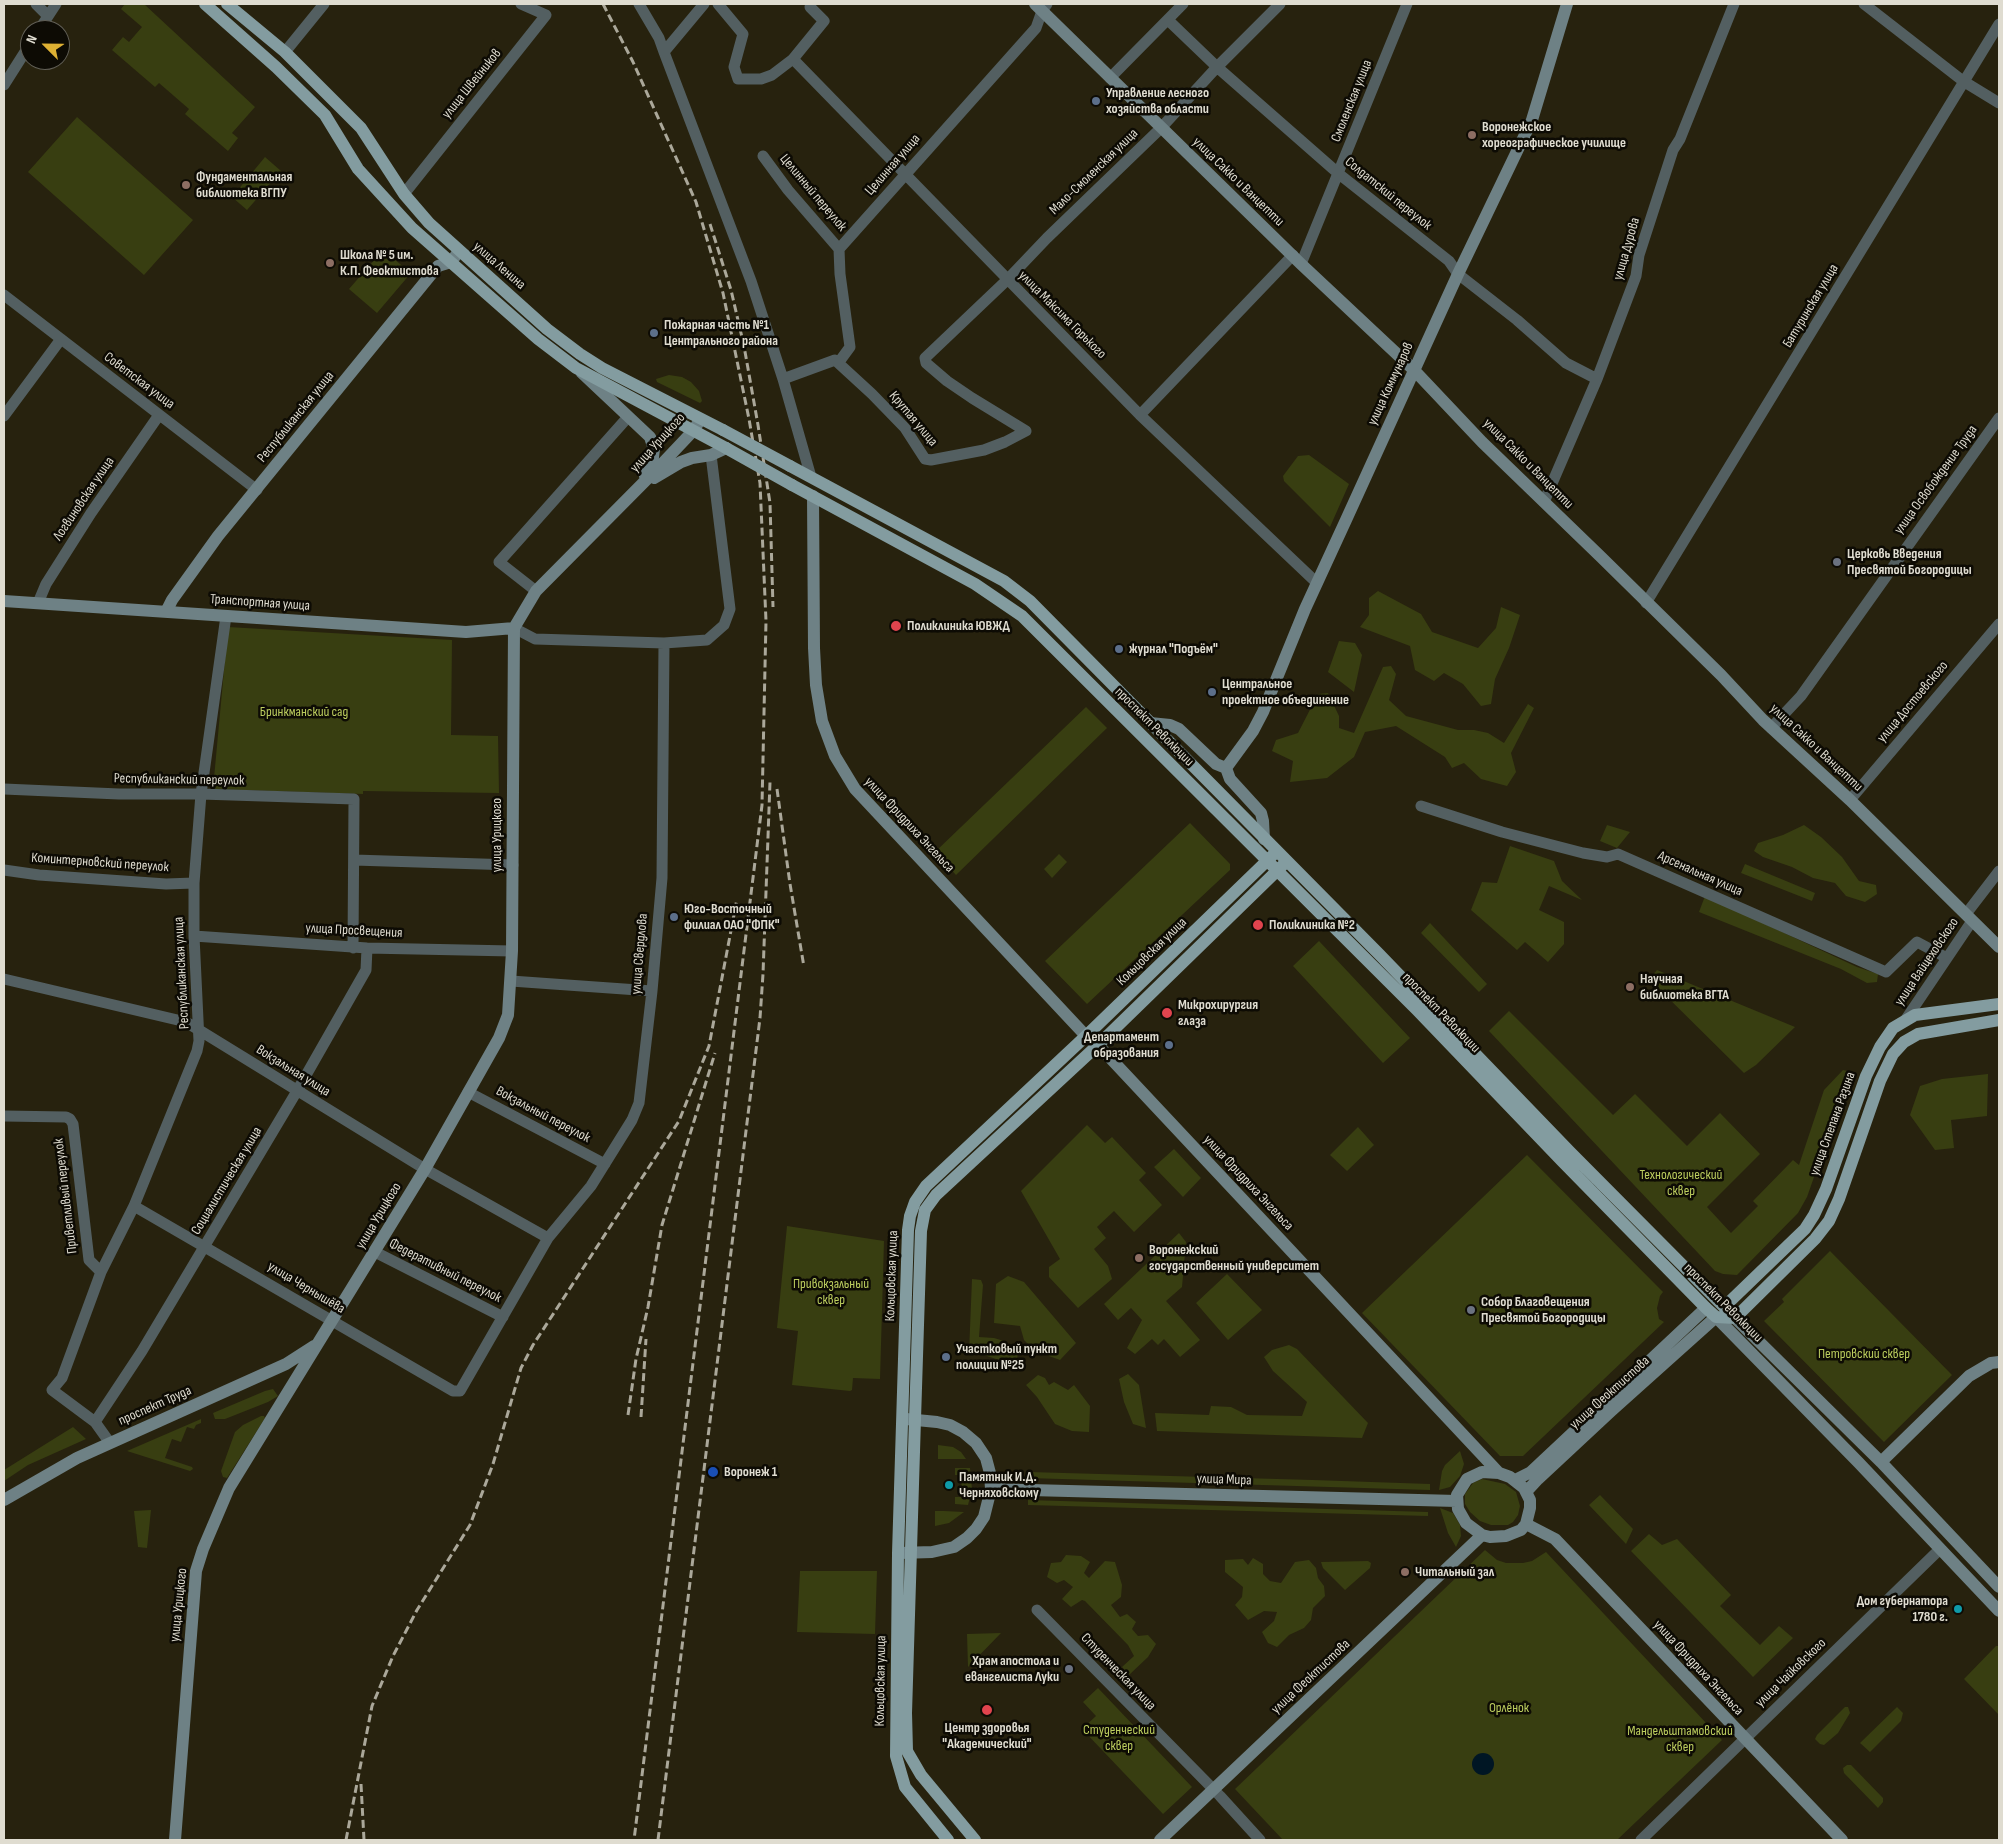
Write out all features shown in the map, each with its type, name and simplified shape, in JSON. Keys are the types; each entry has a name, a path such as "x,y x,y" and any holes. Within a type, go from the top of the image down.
{"main road":[{"name":"улица Ленина","path":"205,4 276,66 324,115 358,170 412,228 538,339 576,368 813,496"},
{"name":"улица Ленина","path":"227,4 285,52 361,128 404,194 429,223 547,328 580,354 700,420 723,430 811,477"},
{"name":"проспект Революции","path":"811,477 1004,581 1030,601 1277,852 1282,866 1562,1161 1706,1308"},
{"name":"проспект Революции","path":"813,496 974,584 1022,616 1267,861 1282,866 1720,1312 1735,1318"},
{"name":"Кольцовская улица","path":"909,1419 908,1230 915,1202 926,1186 1086,1036 1277,852"},
{"name":"Кольцовская улица","path":"948,1840 923,1812 905,1787 897,1765 895,1726 909,1419 921,1231 925,1210 936,1196 1098,1045 1282,866"},
{"path":"1906,1019 1915,1016 1999,1004"},
{"name":"улица Степана Разина","path":"1720,1312 1805,1230 1826,1189 1866,1076 1880,1047 1893,1028 1906,1019"},
{"path":"1735,1318 1815,1239 1829,1221 1840,1198 1880,1081 1893,1054 1904,1042 1918,1034 1999,1020"},
{"path":"1086,1036 1098,1045"},
{"path":"1706,1308 1720,1312"},
{"name":"Кольцовская улица","path":"904,1553 908,1750 921,1775 975,1840"}],"street":[{"path":"36,4 48,16"},
{"path":"45,20 56,4"},
{"path":"285,52 324,4"},
{"name":"улица Швейников","path":"404,194 546,15 521,4"},
{"path":"638,4 659,38 751,282 783,379 811,477"},
{"path":"664,52 704,4"},
{"path":"718,4 744,34 734,67 738,79 761,78 772,75 793,59 824,21 810,7"},
{"path":"1110,78 1183,4"},
{"name":"Мало-Смоленская улица","path":"925,358 1161,128 1217,67 1280,4"},
{"name":"Смоленская улица","path":"1140,415 1297,260 1339,174 1407,4"},
{"name":"улица Коммунаров","path":"1226,768 1254,731 1317,584 1414,370 1532,120 1567,4"},
{"name":"улица Дурова","path":"1544,502 1597,379 1636,276 1639,255 1673,150 1680,138 1734,4"},
{"path":"1864,4 1963,81 1999,104"},
{"name":"улица Сакко и Ванцетти","path":"1041,6 1110,78 1297,260 1414,370 1482,442 1721,675 1772,728 1850,800 1999,947"},
{"name":"Целинная улица","path":"839,249 1036,28 1041,6"},
{"name":"Солдатский переулок","path":"1168,20 1217,67 1339,174 1449,261 1458,274 1517,320 1566,364 1597,379"},
{"name":"Батуринская улица","path":"1646,603 1999,24"},
{"name":"улица Максима Горького","path":"793,59 1140,415 1317,584"},
{"path":"4,85 20,60"},
{"name":"Целинный переулок","path":"763,156 788,190 839,249"},
{"path":"783,379 835,360 839,362 850,347 840,274 839,249"},
{"name":"Республиканская улица","path":"166,612 218,536 438,266 451,262 459,251"},
{"name":"Советская улица","path":"4,295 257,490"},
{"path":"4,416 61,339"},
{"name":"Крутая улица","path":"839,362 905,428 925,459 931,460 984,450 1005,442 1026,430 947,381 926,363 925,358"},
{"name":"улица Ленина","path":"576,368 650,437"},
{"name":"Логвиновская улица","path":"38,603 46,584 86,521 159,415"},
{"path":"536,591 499,562 628,417"},
{"name":"улица Освобождение Труда","path":"1772,728 1801,696 1999,418"},
{"name":"улица Урицкого","path":"175,1840 196,1571 203,1549 228,1488 375,1252 499,1038 508,1014 512,951 514,628 536,591 693,431 700,420"},
{"name":"улица Урицкого","path":"639,487 652,462 654,449 650,437"},
{"path":"639,487 681,462 711,455 726,448"},
{"path":"514,628 535,639 664,643 707,640 724,625 730,609 711,455"},
{"name":"улица Фридриха Энгельса","path":"813,496 816,684 822,721 835,756 854,789 1086,1036"},
{"name":"Транспортная улица","path":"4,601 466,632 514,628"},
{"name":"Республиканская улица","path":"95,1422 52,1390 62,1378 100,1272 134,1206 197,1052 200,1032 197,1018 194,883 201,794 226,616"},
{"name":"улица Достоевского","path":"1850,800 1999,624"},
{"name":"улица Свердлова","path":"462,1388 548,1238 592,1186 632,1120 639,1102 652,991 662,878 664,643"},
{"path":"1150,723 1170,725 1178,729 1216,764 1226,768 1230,779 1261,813 1264,839"},
{"name":"Республиканский переулок","path":"4,789 119,794 201,794 354,799 354,860"},
{"name":"Арсенальная улица","path":"1421,806 1502,832 1584,853 1607,857 1618,854 1886,972 1917,942 1947,958"},
{"path":"353,948 354,860 513,865"},
{"name":"Коминтерновский переулок","path":"4,870 39,875 156,884 194,883"},
{"name":"улица Вайцеховского","path":"1906,1019 1947,958 1999,870"},
{"name":"улица Просвещения","path":"194,936 353,948 512,951"},
{"name":"Социалистическая улица","path":"95,1422 206,1246 297,1091 366,970 368,948"},
{"name":"Вокзальная улица","path":"4,979 186,1022 424,1169 548,1238"},
{"path":"511,981 652,991"},
{"name":"улица Фридриха Энгельса","path":"1098,1045 1499,1473"},
{"name":"Вокзальный переулок","path":"468,1092 605,1164"},
{"name":"Приветливый переулок","path":"4,1116 66,1117 70,1119 73,1124 89,1260 100,1272"},
{"name":"улица Чернышёва","path":"134,1206 334,1320 338,1325 453,1391 460,1391 462,1388"},
{"name":"Федеративный переулок","path":"375,1252 502,1317"},
{"name":"улица Феоктистова","path":"1515,1480 1531,1472 1706,1308"},
{"name":"улица Феоктистова","path":"1526,1492 1720,1312"},
{"name":"проспект Революции","path":"1720,1312 1850,1454 1999,1611"},
{"name":"проспект Революции","path":"1735,1318 1881,1462 1999,1586"},
{"name":"проспект Труда","path":"4,1500 74,1460 286,1364 320,1342"},
{"path":"1881,1462 1969,1376 1985,1366 1999,1362"},
{"path":"904,1553 932,1552 954,1547 968,1538 976,1530 984,1517 991,1488 986,1458 976,1443 963,1432 950,1426 909,1419"},
{"path":"95,1422 110,1443"},
{"path":"1850,1454 1850,1446 1861,1442"},
{"name":"улица Фридриха Энгельса","path":"1456,1501 1462,1486 1472,1476 1482,1472 1499,1473 1515,1480 1526,1492"},
{"name":"улица Мира","path":"991,1488 1456,1501"},
{"path":"1456,1501 1466,1523 1482,1535 1490,1537 1506,1536 1521,1530 1526,1524 1530,1508 1526,1492"},
{"name":"улица Фридриха Энгельса","path":"1526,1524 1555,1539 1842,1840"},
{"name":"улица Феоктистова","path":"1160,1840 1482,1535"},
{"name":"улица Чайковского","path":"1641,1840 1940,1549"},
{"name":"Студенческая улица","path":"1037,1610 1260,1840"}],"green space":[{"path":"125,4 144,4 255,107 232,133 238,138 228,151 185,114 189,109 159,83 155,87 112,50 123,37 129,42 142,27 121,9"},
{"path":"77,117 193,220 144,275 28,172"},
{"path":"265,157 281,171 247,210 232,197"},
{"path":"383,250 411,273 377,313 349,289"},
{"path":"669,375 682,377 691,382 699,391 702,401 700,403 657,382 656,379"},
{"path":"1309,455 1349,484 1330,527 1284,481 1283,476 1298,456"},
{"path":"1378,591 1421,614 1432,632 1478,648 1496,628 1501,607 1520,615 1509,648 1495,679 1491,704 1481,706 1463,684 1444,673 1434,681 1415,670 1410,646 1360,627 1369,615 1369,598"},
{"name":"Бринкманский сад","path":"228,627 452,640 451,735 498,736 499,793 363,791 363,794 213,789"},
{"path":"1339,641 1355,643 1362,655 1354,692 1328,672"},
{"path":"1391,666 1396,674 1389,700 1406,716 1458,730 1474,730 1488,733 1504,743 1528,704 1534,708 1511,753 1516,772 1507,786 1481,779 1464,763 1452,768 1445,757 1396,726 1365,732 1354,757 1327,778 1290,782 1293,761 1272,751 1276,740 1298,733 1318,694 1328,693 1339,716 1339,728 1354,733 1383,667"},
{"path":"1086,707 1107,728 956,875 935,852"},
{"path":"1190,823 1230,864 1230,870 1087,1004 1045,961"},
{"path":"1607,825 1630,832 1617,848 1600,841"},
{"path":"1804,825 1821,837 1842,857 1859,881 1876,885 1877,894 1865,902 1846,896 1835,883 1813,878 1792,867 1763,857 1754,851 1758,843 1783,835"},
{"path":"1510,846 1554,861 1562,881 1582,900 1549,886 1539,910 1564,922 1564,944 1548,962 1525,942 1517,950 1471,910 1482,882 1497,883"},
{"path":"1059,854 1067,862 1052,878 1044,869"},
{"path":"1745,864 1815,893 1812,901 1741,873"},
{"path":"1705,896 1857,967 1878,974 1877,982 1867,983 1841,969 1699,912"},
{"path":"1430,923 1487,984 1479,992 1421,933"},
{"path":"1319,941 1410,1038 1383,1063 1293,966"},
{"path":"1657,970 1795,1027 1756,1065 1744,1073 1649,979"},
{"name":"Технологический сквер","path":"1509,1011 1613,1115 1635,1094 1687,1146 1720,1113 1760,1154 1707,1207 1731,1233 1758,1206 1753,1201 1793,1160 1799,1165 1824,1090 1843,1070 1851,1072 1807,1197 1798,1213 1737,1275 1723,1274 1715,1271 1489,1031"},
{"path":"1988,1074 1987,1116 1951,1120 1954,1148 1935,1150 1910,1115 1920,1086 1942,1079"},
{"path":"1087,1125 1105,1143 1112,1137 1146,1173 1139,1180 1162,1205 1134,1232 1114,1211 1097,1227 1106,1238 1094,1249 1108,1266 1112,1279 1078,1308 1049,1277 1049,1267 1060,1259 1021,1191"},
{"path":"1358,1127 1374,1145 1347,1171 1330,1155"},
{"path":"1174,1149 1201,1178 1183,1197 1154,1167"},
{"path":"1527,1155 1663,1292 1657,1308 1659,1319 1664,1322 1523,1456 1500,1456 1362,1313"},
{"name":"Привокзальный сквер","path":"787,1226 884,1241 880,1379 853,1378 852,1390 850,1391 792,1385 798,1331 777,1328"},
{"path":"1179,1233 1186,1242 1182,1287 1166,1301 1200,1340 1180,1357 1164,1339 1158,1345 1152,1339 1135,1354 1127,1348 1142,1320 1131,1308 1118,1320 1104,1304"},
{"name":"Петровский сквер","path":"1830,1251 1952,1375 1884,1442 1764,1321 1784,1302 1782,1299"},
{"path":"1227,1274 1262,1310 1228,1340 1196,1303"},
{"path":"1008,1276 1024,1282 1076,1343 1060,1360 1035,1351 1024,1340 1020,1326 994,1323 996,1284"},
{"path":"972,1279 981,1280 983,1285 979,1337 994,1338 1007,1342 1019,1353 1014,1365 981,1354 969,1353"},
{"path":"1289,1345 1297,1349 1368,1423 1362,1438 1157,1431 1155,1413 1209,1415 1211,1406 1231,1407 1247,1415 1302,1416 1307,1402 1273,1371 1264,1357 1272,1350"},
{"path":"1128,1374 1139,1385 1146,1428 1133,1424 1124,1402 1119,1379"},
{"path":"1038,1375 1045,1378 1049,1385 1054,1382 1068,1390 1074,1385 1090,1406 1089,1432 1072,1431 1055,1424 1037,1397 1026,1385"},
{"path":"273,1389 278,1396 268,1402 225,1419 215,1419 213,1413"},
{"path":"261,1416 265,1418 227,1478 223,1477 221,1471 235,1432 243,1425"},
{"path":"201,1419 201,1423 196,1425 194,1429 187,1427 181,1442 172,1439 165,1458 192,1467 193,1469 190,1471 127,1451"},
{"path":"73,1427 86,1439 28,1465 4,1481 4,1470"},
{"path":"938,1445 953,1447 961,1452 966,1459 938,1459"},
{"path":"1460,1451 1464,1464 1460,1476 1450,1487 1439,1490 1442,1471 1445,1465"},
{"path":"955,1468 970,1468 972,1489 968,1505 955,1504 955,1497 962,1497 961,1475 955,1475"},
{"path":"1029,1472 1430,1484 1430,1490 1028,1478"},
{"path":"1482,1479 1505,1484 1516,1492 1520,1506 1518,1515 1513,1522 1508,1525 1491,1525 1480,1521 1470,1512 1465,1504 1465,1494 1473,1483"},
{"path":"1600,1495 1633,1529 1626,1544 1589,1505"},
{"path":"1028,1500 1428,1512 1428,1516 1028,1505"},
{"path":"1440,1508 1453,1513 1460,1525 1461,1536 1456,1547 1448,1533"},
{"path":"151,1510 147,1548 138,1547 134,1511"},
{"path":"935,1511 964,1512 949,1523 935,1526"},
{"path":"1649,1534 1662,1545 1677,1539 1731,1595 1720,1606 1760,1645 1779,1626 1793,1638 1753,1677 1631,1551"},
{"name":"Орлёнок","path":"1485,1550 1497,1560 1506,1563 1532,1561 1546,1552 1722,1740 1617,1840 1283,1840 1235,1789"},
{"path":"1066,1555 1081,1556 1090,1562 1084,1573 1089,1578 1105,1561 1115,1562 1122,1585 1121,1597 1111,1605 1120,1617 1127,1614 1136,1622 1132,1629 1138,1636 1148,1635 1156,1644 1148,1657 1129,1675 1122,1667 1134,1656 1128,1645 1085,1601 1082,1600 1071,1607 1062,1599 1073,1587 1064,1580 1057,1583 1047,1577 1051,1563 1061,1562"},
{"path":"1253,1558 1263,1564 1263,1574 1270,1581 1281,1583 1295,1562 1309,1560 1316,1568 1318,1578 1324,1586 1325,1596 1313,1608 1311,1620 1304,1628 1289,1635 1277,1647 1268,1643 1262,1632 1274,1621 1277,1612 1264,1611 1248,1620 1235,1605 1242,1597 1243,1587 1225,1572 1225,1560 1243,1559 1248,1565"},
{"path":"1368,1561 1371,1563 1370,1568 1345,1590 1323,1568 1321,1562"},
{"path":"800,1571 877,1571 875,1634 797,1632"},
{"path":"1001,1633 968,1667 967,1634"},
{"path":"1996,1646 1999,1646 1999,1715 1964,1679"},
{"name":"Студенческий сквер","path":"1098,1688 1192,1787 1163,1814 1082,1729 1096,1716 1083,1702"},
{"path":"1845,1707 1848,1707 1850,1713 1838,1733 1824,1745 1820,1744 1815,1739 1817,1735"},
{"path":"1897,1707 1903,1713 1901,1721 1870,1752 1860,1743"},
{"path":"1851,1765 1883,1798 1883,1802 1878,1808 1844,1773 1843,1768"}],"water":[{"path":"1479,1753 1487,1753 1494,1760 1494,1768 1487,1775 1479,1775 1472,1768 1472,1760"}],"railway":[{"path":"603,4 633,62 696,202 723,293 760,483 766,621 762,805 634,1840"},
{"path":"710,224 731,290 744,346 758,425 770,503 773,607"},
{"path":"658,1840 760,1018 770,782"},
{"path":"777,789 804,967"},
{"path":"346,1840 372,1706 393,1656 417,1610 470,1525 493,1464 521,1368 533,1345 679,1121 709,1046 737,899"},
{"path":"628,1415 636,1359 648,1307 662,1225 715,1053"},
{"path":"641,1417 646,1339"},
{"path":"361,1784 364,1840"}],"place":[{"name":"Управление лесного хозяйства области","path":"1096,101"},
{"name":"Воронежское хореографическое училище","path":"1472,135"},
{"name":"Фундаментальная библиотека ВГПУ","path":"186,185"},
{"name":"Школа № 5 им. К.П. Феоктистова","path":"330,263"},
{"name":"Пожарная часть №1 Центрального района","path":"654,333"},
{"name":"Церковь Введения Пресвятой Богородицы","path":"1837,562"},
{"name":"Поликлиника ЮВЖД","path":"896,626"},
{"name":"журнал \"Подъём\"","path":"1119,649"},
{"name":"Центральное проектное объединение","path":"1212,692"},
{"name":"Юго-Восточный филиал ОАО \"ФПК\"","path":"674,917"},
{"name":"Поликлиника №2","path":"1258,925"},
{"name":"Научная библиотека ВГТА","path":"1630,987"},
{"name":"Микрохирургия глаза","path":"1167,1013"},
{"name":"Департамент образования","path":"1169,1045"},
{"name":"Воронежский государственный университет","path":"1139,1258"},
{"name":"Собор Благовещения Пресвятой Богородицы","path":"1471,1310"},
{"name":"Участковый пункт полиции №25","path":"946,1357"},
{"name":"Воронеж 1","path":"713,1472"},
{"name":"Памятник И.Д. Черняховскому","path":"949,1485"},
{"name":"Читальный зал","path":"1405,1572"},
{"name":"Дом губернатора 1780 г.","path":"1958,1609"},
{"name":"Храм апостола и евангелиста Луки","path":"1069,1669"},
{"name":"Центр здоровья \"Академический\"","path":"987,1710"}],"park label":[{"name":"Мандельштамовский сквер","path":"1680,1739"}]}
